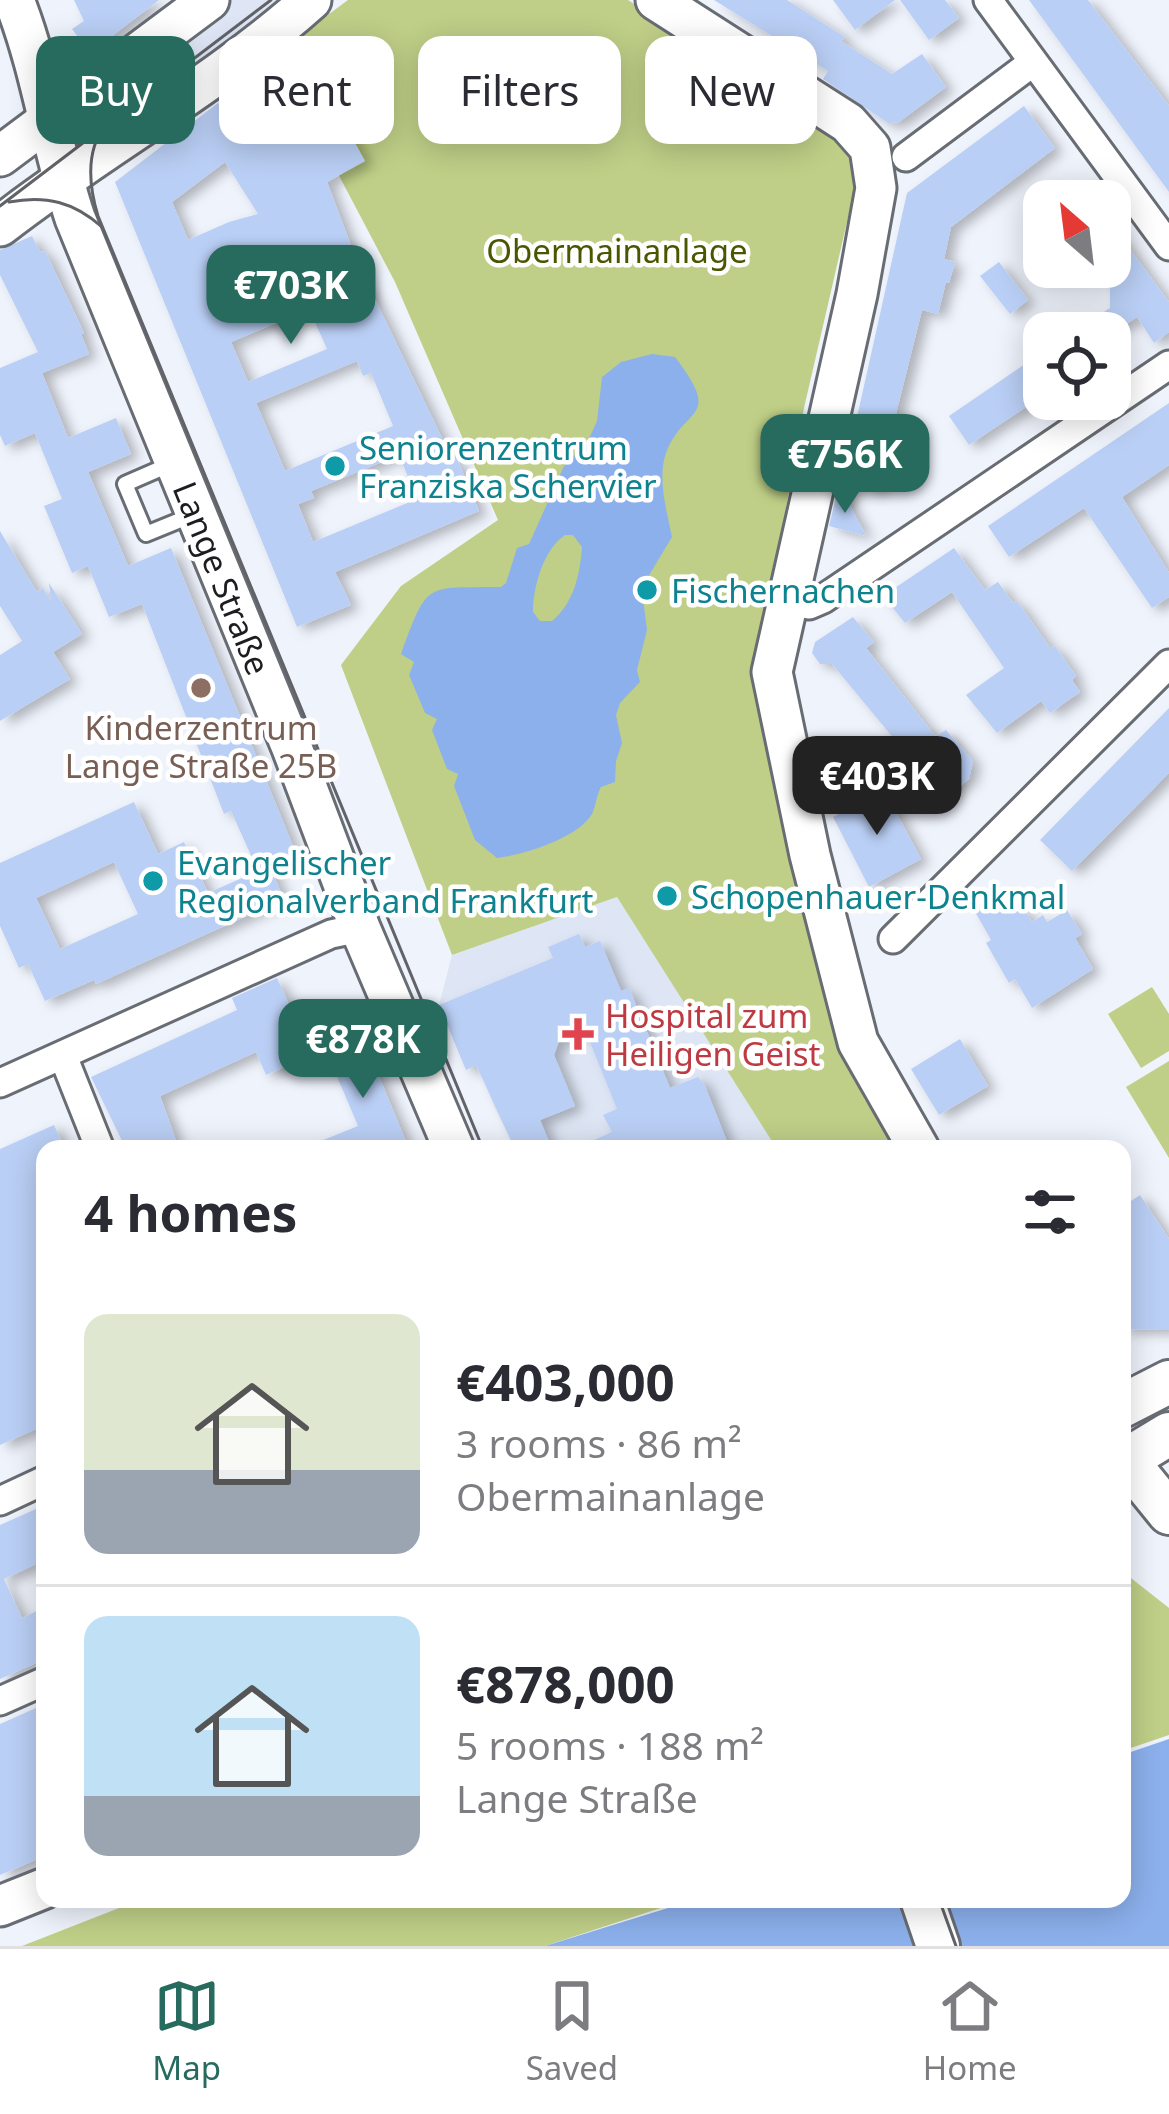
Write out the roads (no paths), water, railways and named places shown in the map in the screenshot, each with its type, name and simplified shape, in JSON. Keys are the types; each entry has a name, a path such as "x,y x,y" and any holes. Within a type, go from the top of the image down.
{"main road":[{"name":"Lange Straße","path":"14,0 36,63"},
{"path":"161,36 209,0"},
{"path":"0,226 164,112 311,0"},
{"path":"656,0 848,123 864,139 874,159 876,188 857,294 773,656 773,688 858,1042 915,1140"},
{"path":"0,156 36,130"},
{"name":"Lange Straße","path":"55,144 85,243 450,1140"},
{"path":"1131,1401 1169,1382"},
{"path":"1131,1455 1169,1435"},
{"path":"1131,1467 1169,1513"},
{"path":"0,1906 36,1892"},
{"path":"925,1908 938,1946"}],"street":[{"path":"988,0 1169,244"},
{"path":"907,157 1032,63"},
{"path":"786,602 809,605 823,599 1169,365"},
{"path":"893,939 1168,668"},
{"path":"0,1083 331,934 360,928"},
{"path":"63,1056 96,1140"},
{"path":"0,1501 36,1484"},
{"path":"0,1701 36,1685"}],"lane":[{"path":"176,463 125,484 146,535 196,514"}],"water":[{"path":"652,354 675,357 697,392 698,403 663,463 672,537 648,577 643,599 647,630 637,670 640,682 620,703 616,715 622,743 615,782 601,787 592,814 575,831 535,849 497,858 475,840 454,786 458,774 447,769 432,730 437,719 425,713 409,675 414,662 401,654 417,612 433,593 506,583 517,548 529,544 564,466 587,443 597,421 602,377 621,362","holes":["573,535 582,547 574,587 560,614 552,621 540,621 533,612 541,569 558,541"]},
{"path":"1169,1739 1169,1946 545,1946 668,1908 1131,1908 1131,1752"}],"tram line":[{"path":"0,206 271,0"},
{"path":"95,144 91,178 98,216 479,1140"},
{"path":"9,202 59,202 102,227"},
{"path":"942,1908 956,1946"}],"place":[{"name":"Seniorenzentrum Franziska Schervier","path":"335,466"},
{"name":"Fischernachen","path":"647,590"},
{"name":"Kinderzentrum Lange Straße 25B","path":"201,688"},
{"name":"Evangelischer Regionalverband Frankfurt","path":"153,881"},
{"name":"Schopenhauer-Denkmal","path":"667,896"},
{"name":"Hospital zum Heiligen Geist","path":"578,1034"}],"park label":[{"name":"Obermainanlage","path":"617,250"}]}
